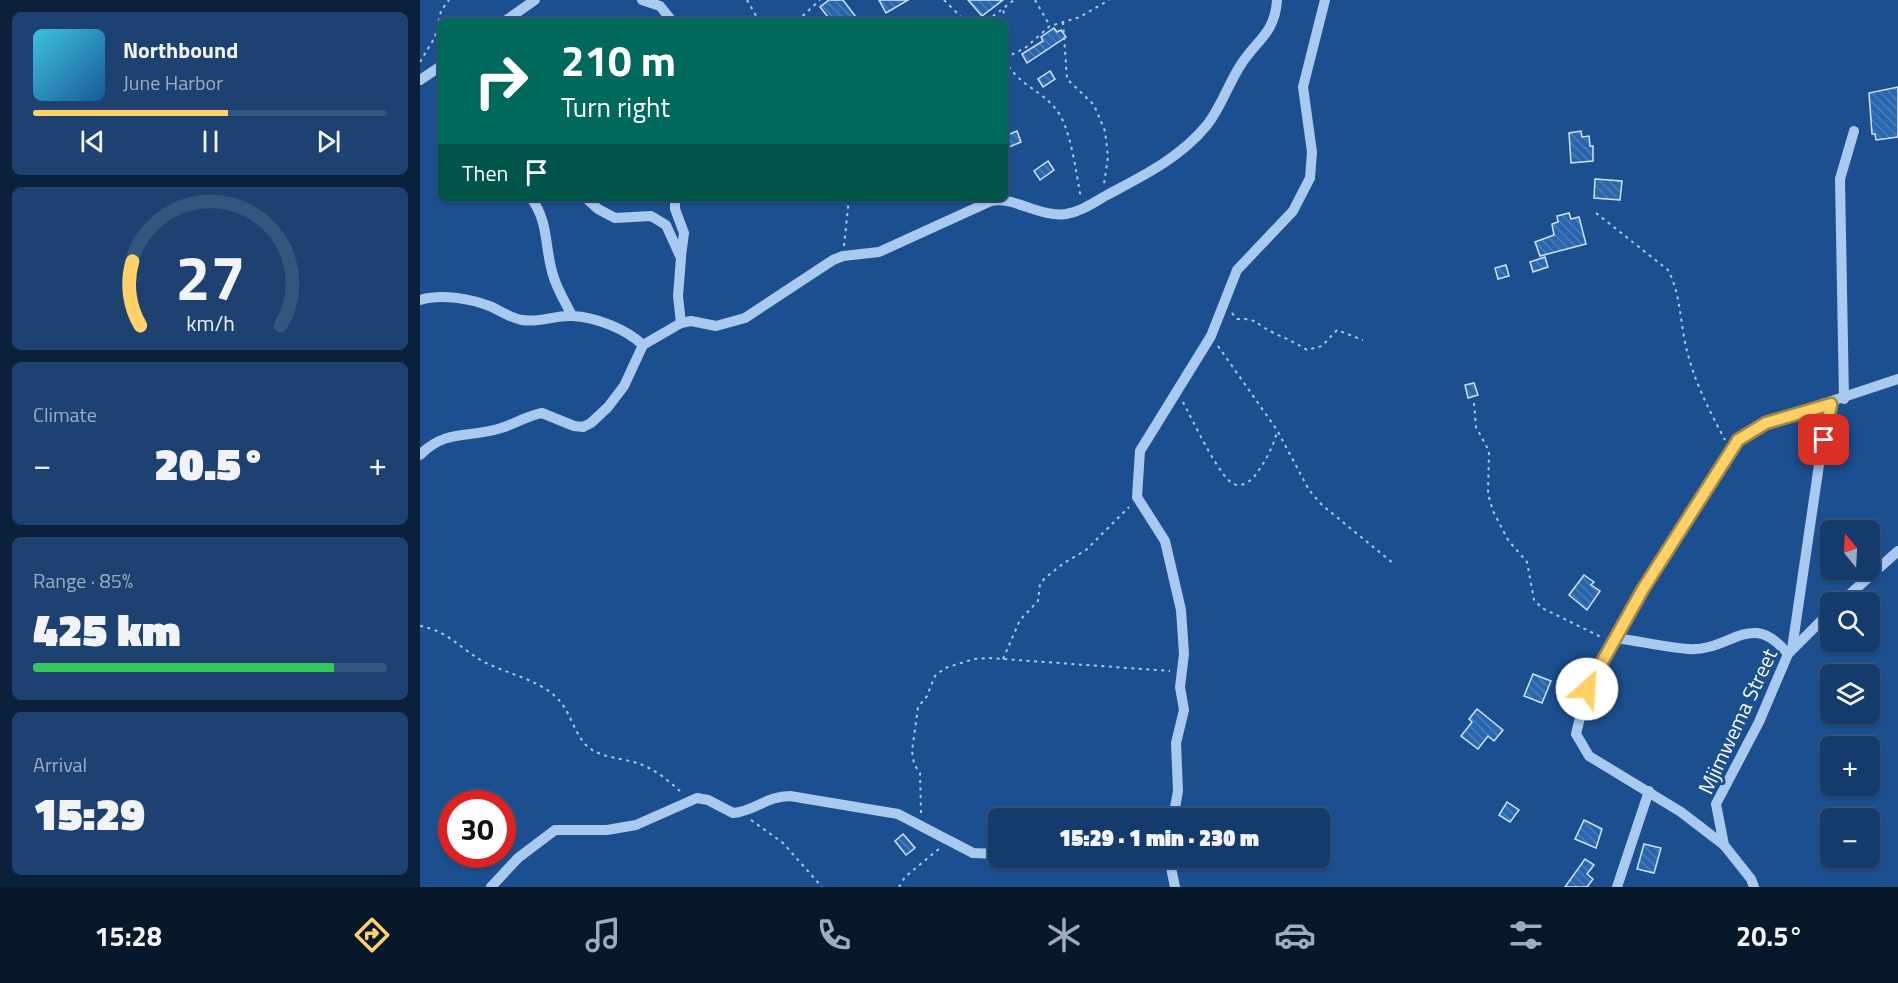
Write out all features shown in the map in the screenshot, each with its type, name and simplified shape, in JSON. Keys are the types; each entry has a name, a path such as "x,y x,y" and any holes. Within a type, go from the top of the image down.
{"street":[{"path":"509,18 535,0"},
{"path":"642,0 660,6 670,18"},
{"path":"1006,201 1047,213 1064,214 1083,210 1146,176 1170,159 1207,125 1229,91 1240,66 1266,36 1277,0"},
{"path":"1175,808 1178,791 1176,743 1184,710 1181,672 1183,637 1173,568 1158,526 1137,497 1140,451 1176,389 1211,336 1237,270 1293,211 1310,178 1312,152 1303,87 1324,0"},
{"path":"420,80 438,68"},
{"path":"1844,399 1840,179 1854,131"},
{"path":"533,201 545,225 553,277 572,316"},
{"path":"589,201 598,209 615,218 641,215 659,218 674,239 681,258"},
{"path":"675,201 675,209 684,233 678,296 681,323"},
{"path":"420,455 432,443 451,435 490,431 542,413 574,426 583,427 591,423 608,407 624,386 643,345 681,323 691,321 716,326 745,318 822,267 843,256 879,252 991,201"},
{"path":"420,300 428,297 470,300 510,317 533,321 572,316 612,326 633,336 643,345"},
{"path":"1724,845 1701,826 1649,791 1589,756 1576,734 1587,689 1613,640 1730,450 1750,431 1766,423 1831,404 1898,380"},
{"path":"1790,652 1820,458 1831,404"},
{"path":"1852,592 1898,551"},
{"name":"Mjimwema Street","path":"1754,887 1751,879 1724,845 1716,804 1759,722 1790,652 1820,622"},
{"path":"1613,640 1690,649 1757,633 1772,636 1790,652"},
{"path":"1617,887 1649,791"},
{"path":"491,887 518,858 555,830 607,830 636,825 690,799 708,800 728,812 742,812 773,797 790,796 898,814 973,853 988,854"},
{"path":"1169,868 1172,886"}],"path":[{"path":"439,18 441,11 449,0"},
{"path":"747,0 757,18"},
{"path":"800,18 820,0"},
{"path":"944,0 962,18"},
{"path":"991,18 1014,0"},
{"path":"1035,0 1050,26"},
{"path":"1008,57 1025,48 1050,26 1080,17 1109,0"},
{"path":"1003,18 1004,7"},
{"path":"1063,22 1067,79 1094,105 1105,131 1108,144 1104,178 1106,196"},
{"path":"420,62 435,37 438,24"},
{"path":"1008,64 1018,81 1058,111 1074,161 1083,210"},
{"path":"843,256 849,201"},
{"path":"1596,213 1668,270 1675,282 1687,350 1697,388 1730,450"},
{"path":"1224,303 1237,319 1255,319 1272,332 1292,339 1307,350 1322,346 1337,330 1363,340"},
{"path":"1211,336 1277,430 1309,490 1322,505 1394,564"},
{"path":"1176,389 1211,454 1227,480 1235,485 1245,484 1254,476 1267,458 1277,430"},
{"path":"1474,403 1476,427 1489,451 1488,494 1498,524 1527,562 1534,600 1542,608 1613,640"},
{"path":"1003,659 1020,620 1038,601 1040,584 1064,563 1086,550 1137,497"},
{"path":"420,626 434,627 484,662 545,688 566,709 575,730 588,747 600,754 643,765 663,776 690,799"},
{"path":"921,825 920,773 914,764 912,751 918,707 927,696 935,676 945,668 974,659 1003,659 1181,672"},
{"path":"742,812 783,843 822,887"},
{"path":"899,887 905,877 950,841"}],"building":[{"path":"829,0 843,0 857,18 829,18 820,7"},
{"path":"879,0 908,0 886,13"},
{"path":"968,0 1003,0 982,16"},
{"path":"1054,28 1057,32 1061,30 1066,37 1027,63 1022,54 1043,41 1041,37"},
{"path":"1050,71 1055,79 1043,87 1038,79"},
{"path":"1898,87 1898,137 1876,140 1875,134 1872,134 1869,93"},
{"path":"1017,131 1021,142 1009,147 1008,135"},
{"path":"1581,131 1582,137 1589,136 1590,146 1593,146 1593,161 1571,163 1569,133"},
{"path":"1048,161 1054,170 1040,180 1034,171"},
{"path":"1595,179 1622,181 1620,200 1594,198"},
{"path":"1569,213 1571,219 1579,217 1586,244 1540,256 1535,242 1554,235 1552,224 1558,222 1557,216"},
{"path":"1545,257 1548,267 1533,272 1530,262"},
{"path":"1506,265 1509,276 1498,279 1495,268"},
{"path":"1474,383 1478,395 1468,398 1465,385"},
{"path":"1584,575 1594,582 1591,585 1600,591 1587,610 1569,595"},
{"path":"1533,674 1551,681 1542,703 1524,696"},
{"path":"1477,709 1503,730 1494,741 1488,736 1478,749 1461,736 1472,722 1469,719"},
{"path":"1507,802 1519,810 1510,822 1499,815"},
{"path":"1584,820 1602,829 1596,848 1575,839"},
{"path":"903,834 915,848 906,855 895,841"},
{"path":"1644,844 1661,848 1654,873 1637,869"},
{"path":"1585,859 1594,865 1587,874 1593,879 1587,887 1565,887"}],"route":[{"path":"1587,689 1643,589 1738,440 1766,423 1831,404 1824,440"}]}
